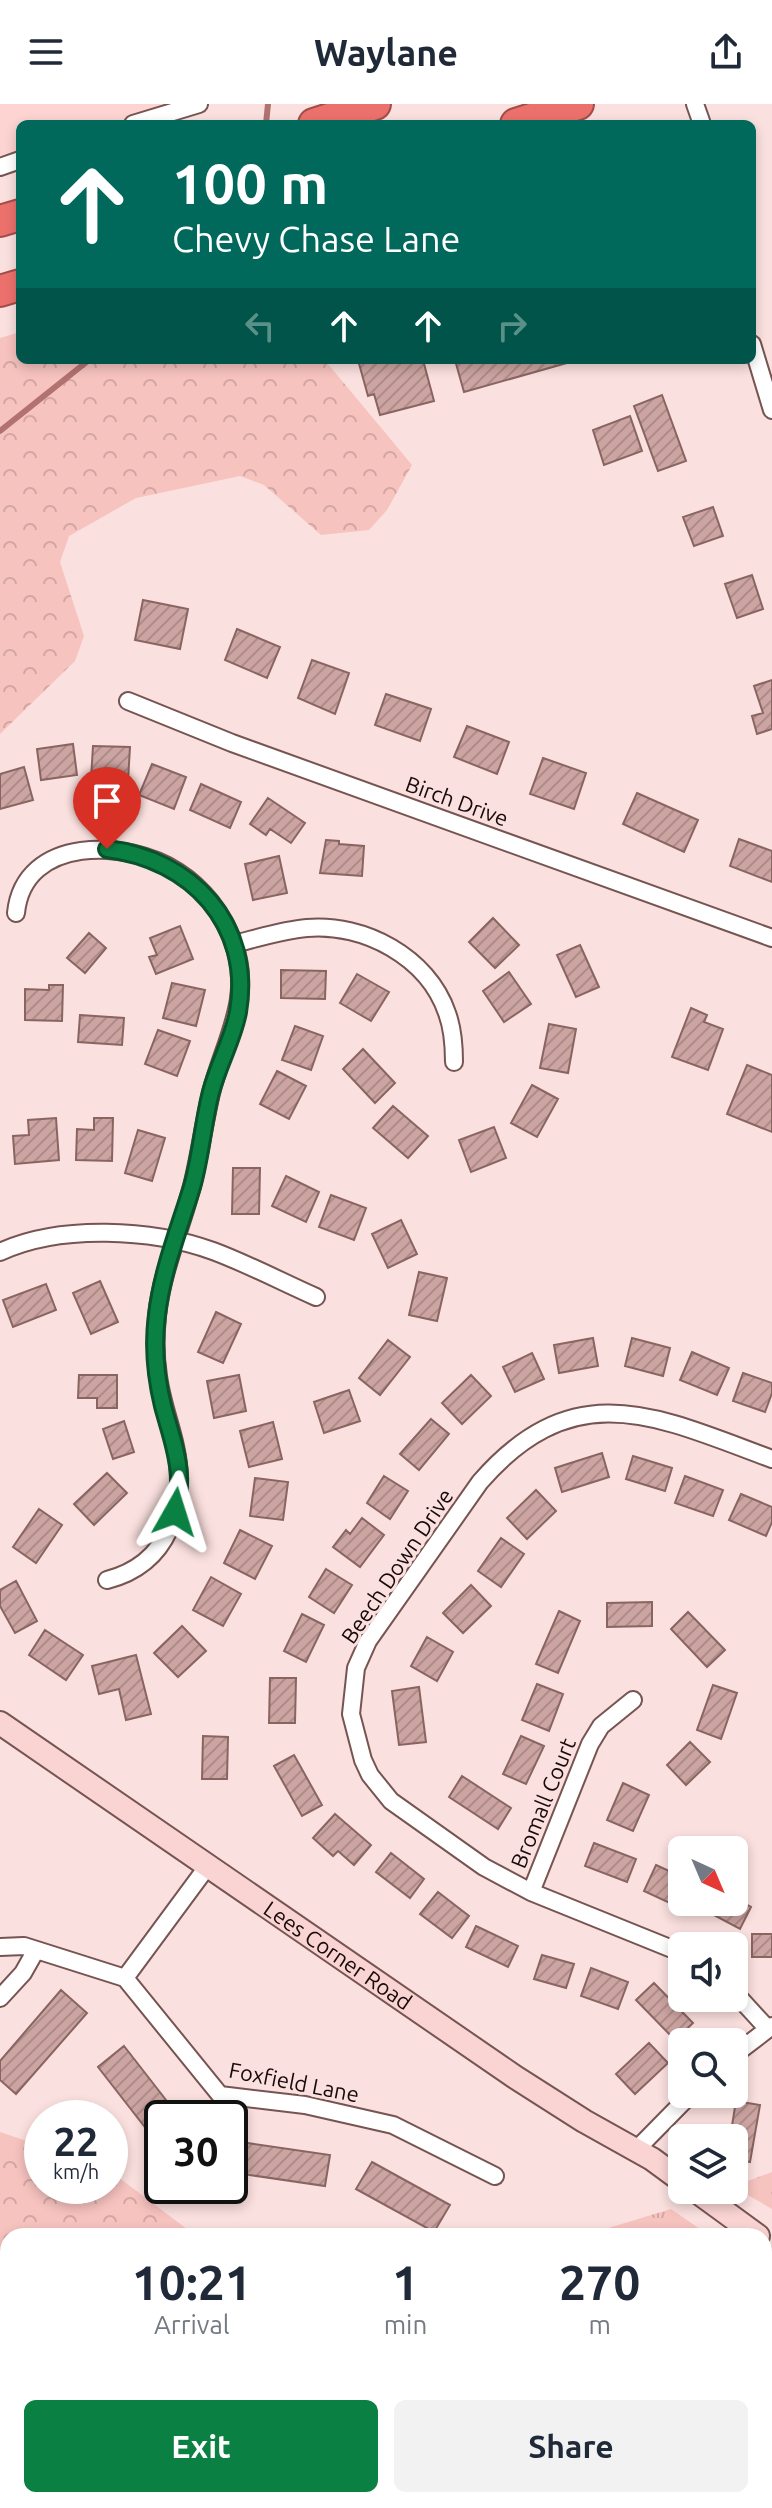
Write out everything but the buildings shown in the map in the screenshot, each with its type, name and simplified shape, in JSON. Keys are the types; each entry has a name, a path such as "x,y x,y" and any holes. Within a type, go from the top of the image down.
{"highway":[{"path":"327,120 375,104"},
{"path":"528,120 578,104"}],"street":[{"path":"146,120 199,104"},
{"path":"756,357 772,410"},
{"name":"Birch Drive","path":"128,701 246,748 772,938"},
{"path":"16,913 22,887 44,863 68,853 87,850 128,852 159,862 195,885 226,924 234,944 239,980 236,1022 211,1091 192,1184 161,1288 157,1375 179,1473 175,1512 164,1540 154,1555 126,1575 107,1580"},
{"path":"234,944 309,928 363,934 381,942 416,966 441,998 454,1038 454,1062"},
{"path":"0,1252 37,1238 72,1233 106,1233 174,1241 212,1251 316,1297"},
{"name":"Beech Down Drive","path":"668,1947 531,1892 484,1867 391,1801 370,1775 357,1746 351,1714 356,1668 368,1641 480,1482 499,1460 521,1442 546,1428 587,1415 643,1415 772,1459"},
{"name":"Bromall Court","path":"531,1892 590,1744 601,1726 633,1700"},
{"name":"Lees Corner Road","path":"0,1723 515,2077 668,2172"},
{"path":"0,1947 24,1946 125,1978 207,1867"},
{"path":"0,1998 23,1973 36,1950"},
{"name":"Foxfield Lane","path":"125,1978 220,2095 305,2105 393,2125 495,2176"},
{"path":"748,2006 770,2027 748,2044"},
{"path":"636,2150 677,2108"},
{"path":"714,2204 747,2228"}],"shaded area":[{"path":"0,104 167,104 144,120 16,120 16,161 0,167"}],"green space":[{"path":"16,333 16,364 328,364 412,465 387,510 369,530 321,535 264,485 240,476 136,498 69,536 60,562 84,636 75,661 0,734 0,338"},
{"path":"0,2132 24,2140 24,2204 128,2204 128,2185 144,2197 144,2204 154,2204 186,2228 0,2228"},
{"path":"772,2172 772,2209 748,2195 748,2181"},
{"path":"671,2209 698,2228 608,2228"}],"waterway":[{"path":"266,120 268,104"},
{"path":"0,431 84,364"}],"route":[{"path":"107,849 159,862 195,885 226,924 239,966 240,994 236,1022 211,1091 192,1184 161,1288 156,1317 157,1375 179,1473 175,1512"}]}
